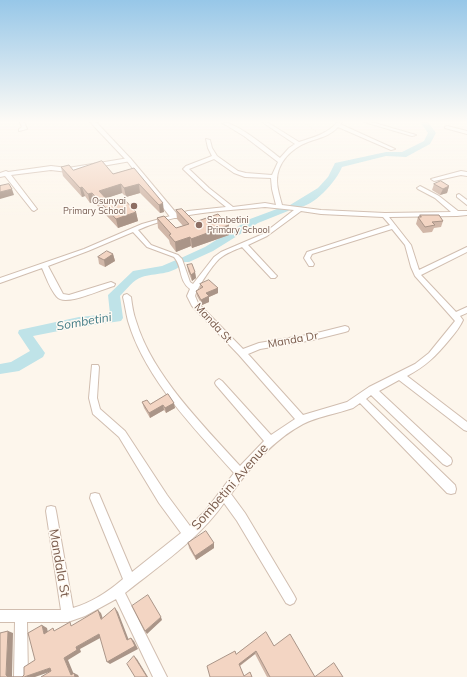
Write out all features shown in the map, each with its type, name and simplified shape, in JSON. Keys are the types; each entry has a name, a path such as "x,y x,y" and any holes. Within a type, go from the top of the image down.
{"street":[{"path":"123,154 174,216"},
{"path":"213,154 215,157 240,174 274,177"},
{"path":"270,154 280,161"},
{"path":"279,206 274,177 280,161 286,154"},
{"path":"215,157 188,166 186,169 207,189 232,209"},
{"path":"3,174 51,168 68,170 129,160"},
{"path":"434,179 461,173 467,174"},
{"path":"3,174 34,209"},
{"path":"420,188 437,197 457,214"},
{"path":"459,196 467,203"},
{"path":"0,281 44,266 134,229 188,213 254,206 279,206 336,213 385,215 467,213"},
{"name":"Manda St","path":"300,209 272,231 244,245 228,250 216,258 194,288 191,296 195,304 242,353 301,420"},
{"path":"385,215 408,245 417,274 433,293 461,320 467,310"},
{"path":"311,264 307,258 309,253 394,226"},
{"path":"134,229 149,246 176,256 180,260 187,282 194,288"},
{"path":"244,245 273,276"},
{"path":"417,274 467,249"},
{"path":"44,266 60,296 64,298 69,298 111,284"},
{"path":"127,297 130,314 143,347 153,366 197,424 240,473"},
{"name":"Sombetini Avenue","path":"0,616 68,616 87,609 118,592 189,534 210,514 240,473 270,441 301,420 343,408 372,390 418,366 429,357 461,320"},
{"name":"Manda Dr","path":"242,353 259,346 313,337 345,329"},
{"path":"95,366 92,398 96,411 122,434 156,488 189,534"},
{"path":"399,375 467,427"},
{"path":"219,383 270,441"},
{"path":"372,390 447,461"},
{"path":"360,398 451,489"},
{"path":"225,495 241,517 290,599"},
{"path":"95,498 130,581"},
{"name":"Mandala St","path":"51,510 68,616"},
{"path":"118,592 160,677"},
{"path":"20,616 21,677"}],"building":[{"path":"102,161 113,174 134,168 163,203 159,205 139,184 124,188 121,184 99,191 111,204 124,199 136,212 116,219 92,193 88,194 82,187 80,188 61,167 69,165 73,170"},
{"path":"441,181 449,186 443,189 434,184"},
{"path":"9,184 12,189 0,192 0,186"},
{"path":"182,209 195,222 218,214 229,225 191,239 190,237 175,242 169,235 171,234 157,218 164,216 176,228 189,224 176,210"},
{"path":"420,215 439,215 443,221 432,222 435,225 425,227 418,217 421,217"},
{"path":"107,251 113,254 104,260 98,257"},
{"path":"192,264 195,272 191,275 187,265"},
{"path":"209,280 218,288 206,293 209,296 201,300 196,291 203,287 200,284"},
{"path":"168,394 174,403 165,408 163,405 149,413 142,402 147,400 150,404"},
{"path":"206,531 214,543 195,556 188,543"},
{"path":"148,595 161,617 145,631 132,606"},
{"path":"115,608 127,640 131,638 135,646 107,662 99,634 76,647 77,650 64,658 71,675 74,673 75,677 41,677 51,671 50,668 22,677 24,675 24,667 35,660 28,633 42,625 44,634 53,628 54,631 70,622 71,626 98,610 101,619"},
{"path":"8,631 6,675 8,677 0,677 0,633"},
{"path":"266,632 274,646 290,634 315,677 270,677 256,651 239,664 244,676 250,672 252,677 210,677 207,666 235,651 236,654"},
{"path":"134,656 147,677 135,677 127,664"},
{"path":"334,663 343,677 315,677"}],"waterway":[{"name":"Sombetini","path":"295,205 309,199 321,190 332,178 338,165 386,154 403,155 406,154"},
{"name":"Sombetini","path":"185,260 209,249 254,221 285,209"},
{"name":"Sombetini","path":"0,369 14,367 38,353 24,333 79,322 117,318 114,295 137,274 165,269 176,264"}],"place":[{"name":"Osunyai Primary School","path":"134,206"},
{"name":"Sombetini Primary School","path":"199,225"}]}
